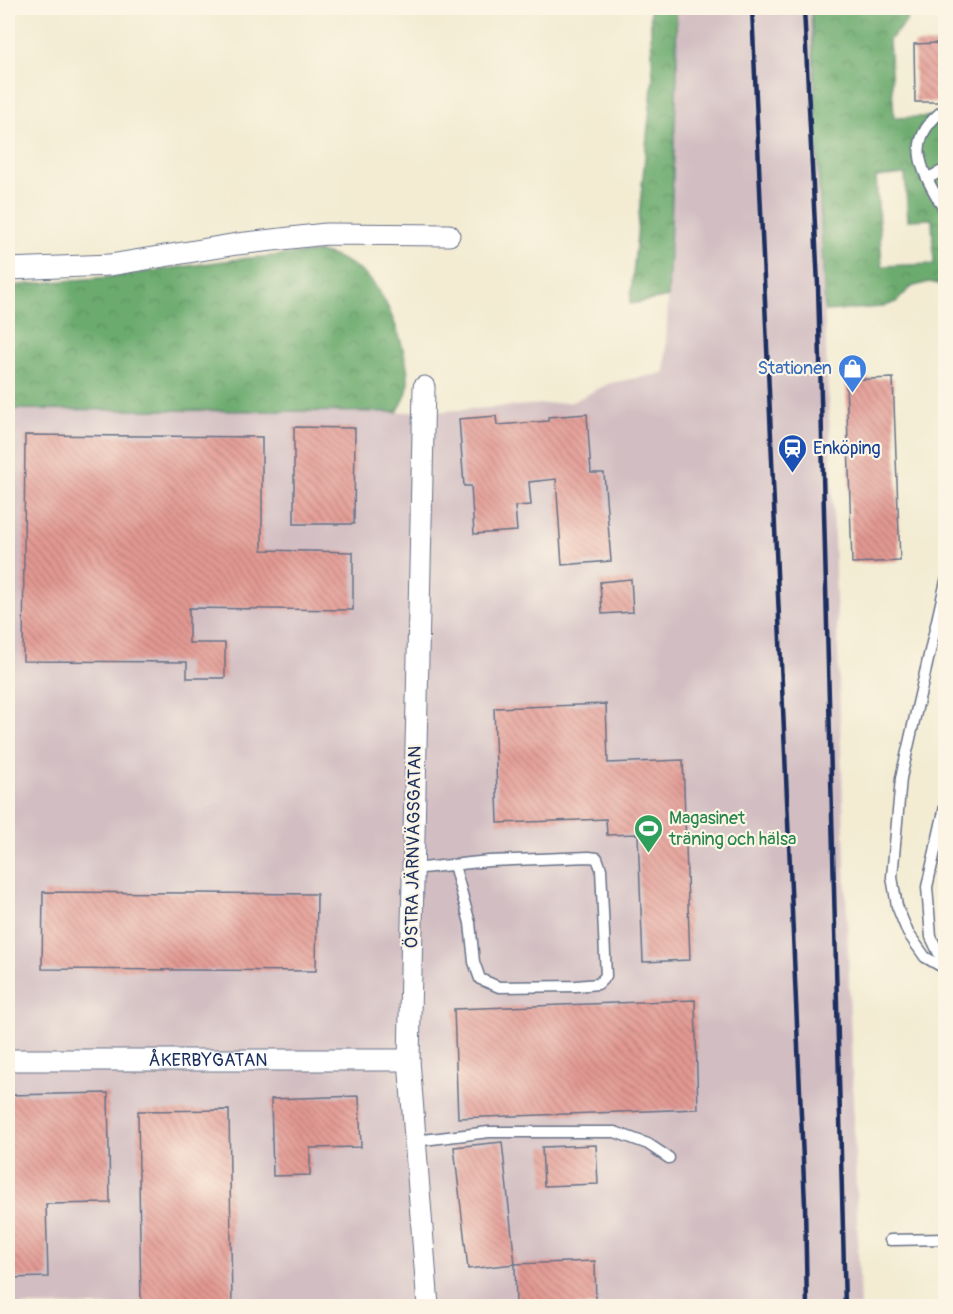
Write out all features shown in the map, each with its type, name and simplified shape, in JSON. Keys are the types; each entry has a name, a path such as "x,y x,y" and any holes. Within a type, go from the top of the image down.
{"street":[{"path":"8,269 110,265 237,244 326,234 449,235"},
{"name":"ÖSTRA JÄRNVÄGSGATAN","path":"424,387 409,1060 428,1306"},
{"name":"ÅKERBYGATAN","path":"8,1060 409,1060"}],"lane":[{"path":"945,108 928,122 920,138 919,152 928,178 945,213"},
{"path":"928,178 945,169"},
{"path":"945,581 901,778 892,877 897,906 908,933 925,957 945,969"},
{"path":"945,802 927,887 931,937 940,958 945,963"},
{"path":"413,869 454,865 556,858 597,858 601,869 606,976 597,984 576,986 499,987 480,979 474,962 470,923 454,865"},
{"path":"415,1141 489,1132 615,1132 648,1144 669,1158"},
{"path":"890,1240 945,1239"}],"shaded area":[{"path":"676,8 811,8 833,507 860,1306 8,1306 8,409 430,412 572,402 610,383 665,373 677,73"}],"green space":[{"path":"650,8 676,8 677,73 668,297 630,304 653,78"},
{"path":"811,8 912,8 905,23 889,40 894,118 945,116 945,285 929,282 911,287 896,302 882,307 825,311","holes":["905,174 908,220 932,219 934,264 882,266 876,177"]},
{"path":"320,252 342,259 361,271 372,282 386,304 393,319 407,366 407,391 397,412 8,409 8,286 109,277 239,259"}],"building":[{"path":"939,43 940,102 915,102 914,44"},
{"path":"893,378 900,561 852,563 846,380"},
{"path":"587,414 591,473 604,473 611,561 562,565 556,479 529,482 531,505 515,506 517,531 474,534 471,486 464,486 459,419 496,416 497,425 548,421 548,417"},
{"path":"294,427 355,428 354,524 294,524"},
{"path":"25,435 262,437 262,550 353,552 353,610 189,608 189,643 225,643 225,678 187,678 187,662 23,661"},
{"path":"631,579 633,612 602,614 600,582"},
{"path":"606,704 608,763 683,760 690,960 643,962 638,834 607,835 606,819 498,823 494,708"},
{"path":"43,892 317,894 316,971 42,969"},
{"path":"695,1000 698,1109 458,1118 454,1009"},
{"path":"108,1093 110,1203 46,1204 48,1277 8,1278 8,1095"},
{"path":"359,1096 361,1147 310,1148 310,1175 273,1176 271,1099"},
{"path":"229,1110 232,1306 141,1306 138,1111"},
{"path":"502,1142 515,1264 468,1269 454,1147"},
{"path":"596,1145 598,1184 544,1186 542,1147"},
{"path":"595,1261 596,1306 516,1306 515,1264"}],"railway":[{"path":"752,8 805,1205 807,1306"},
{"path":"804,8 818,285 845,1306"}],"place":[{"name":"Stationen","path":"853,394"},
{"name":"Enköping","path":"792,474"},
{"name":"Magasinet träning och hälsa","path":"648,854"}]}
